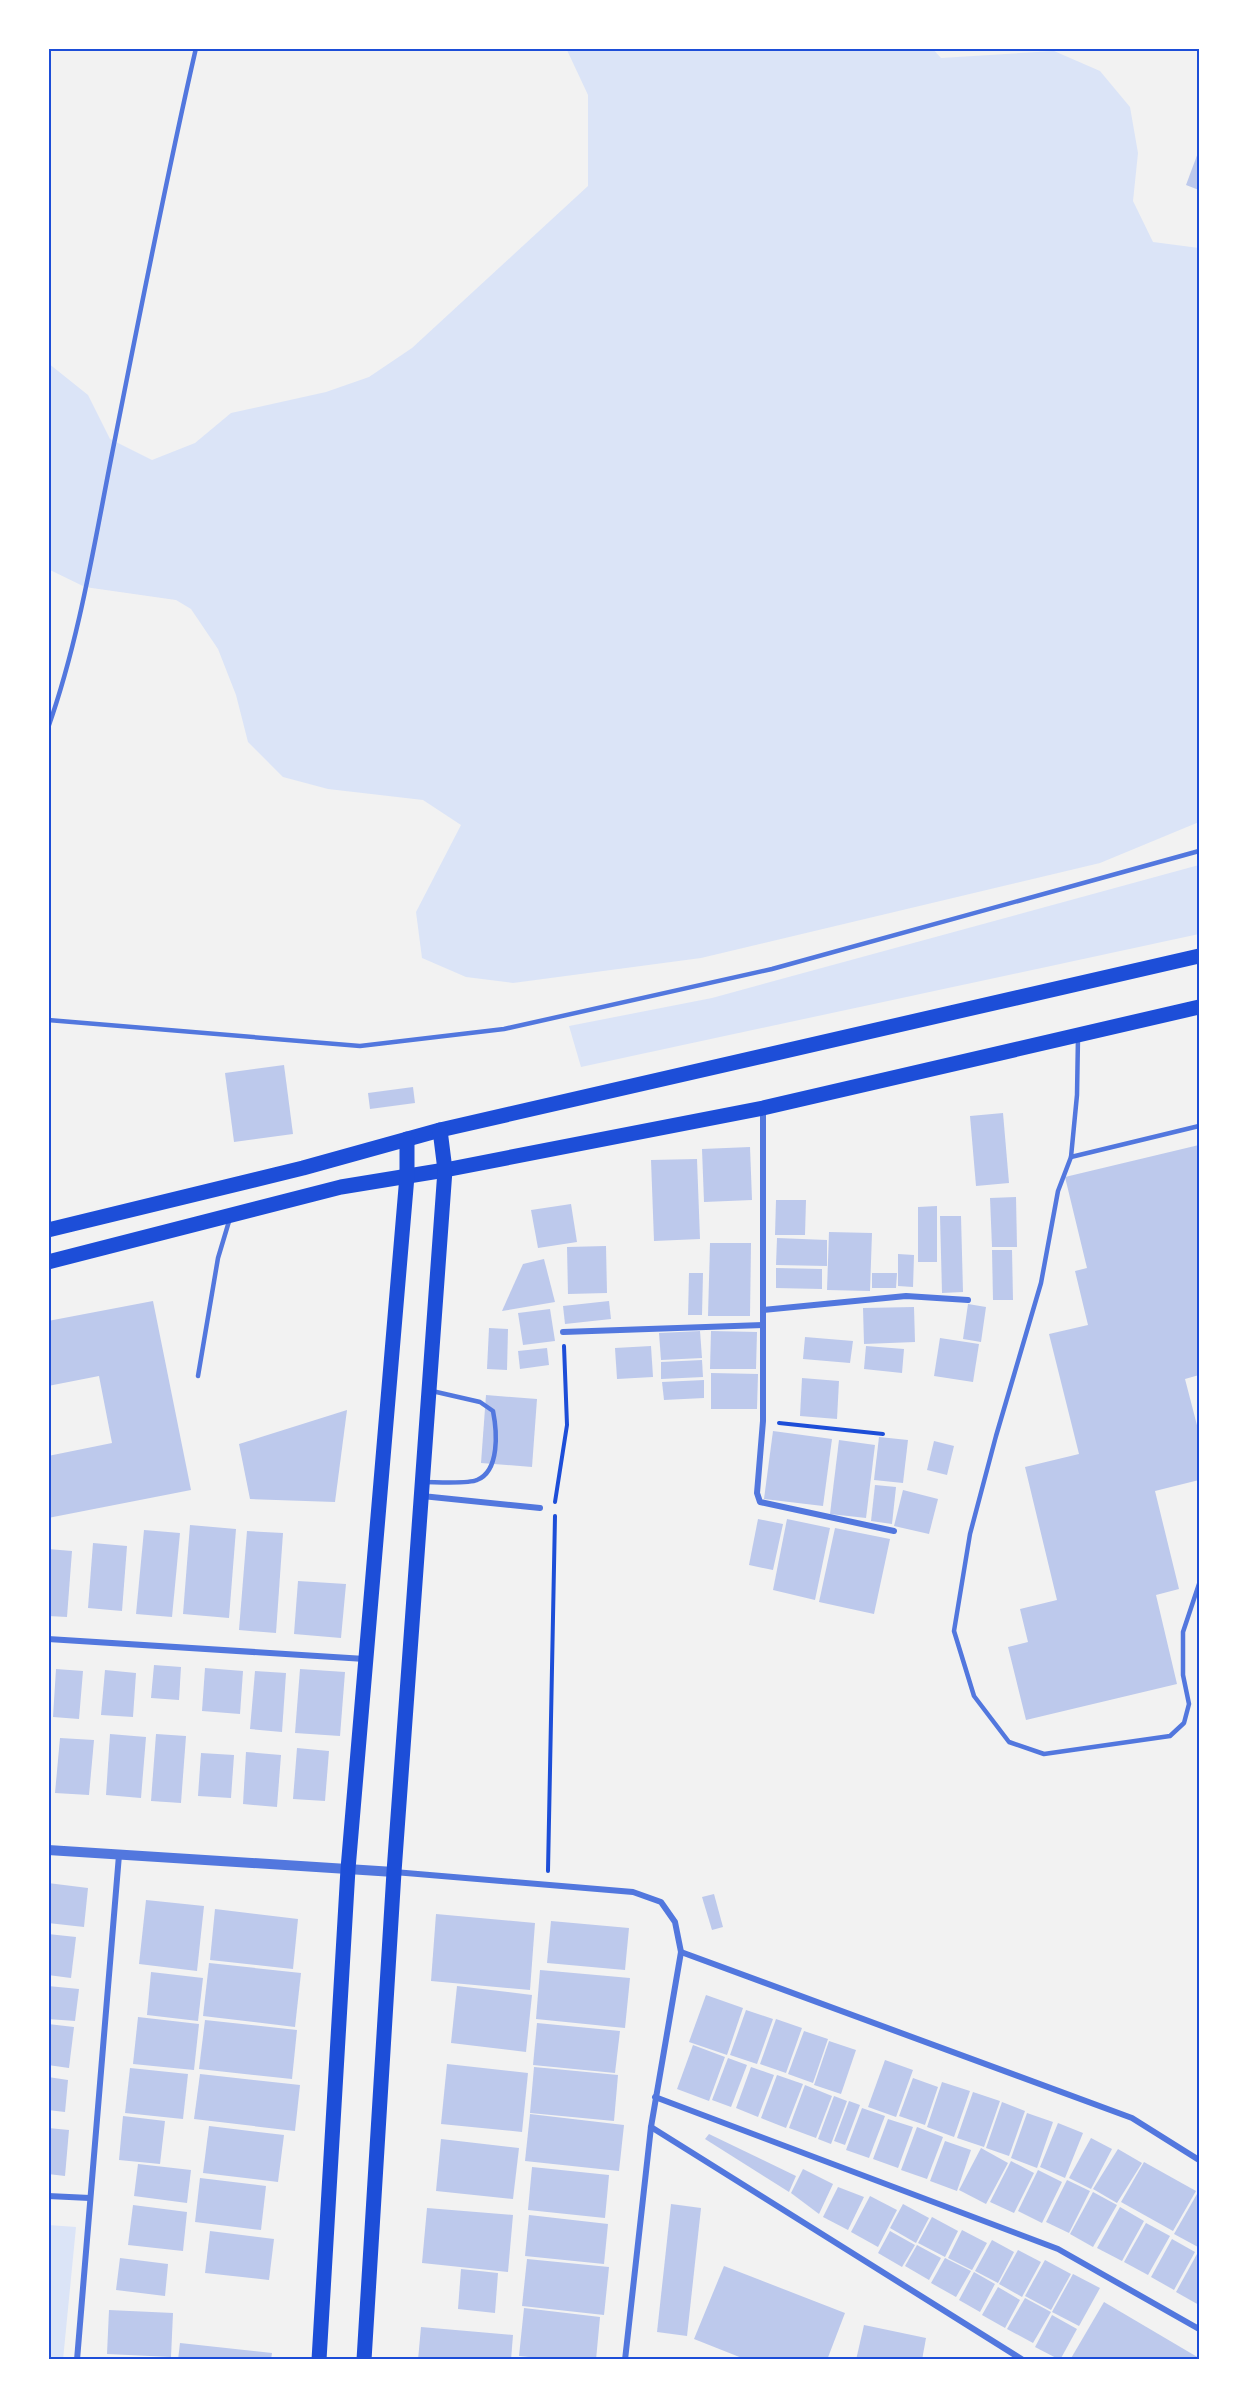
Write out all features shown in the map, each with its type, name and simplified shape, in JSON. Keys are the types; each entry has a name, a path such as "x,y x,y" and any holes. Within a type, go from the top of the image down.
{"main road":[{"path":"48,1230 303,1168 440,1130 1199,956"},
{"path":"48,1262 341,1188 763,1108 1199,1007"},
{"path":"364,2360 394,1872 445,1170 440,1130"},
{"path":"319,2360 348,1869 407,1176 407,1138"}],"street":[{"path":"763,1108 763,1421 757,1493 760,1502 894,1531"},
{"path":"763,1310 906,1296 968,1300"},
{"path":"563,1332 763,1325"},
{"path":"422,1489 540,1508"},
{"path":"48,1639 367,1659"},
{"path":"48,1850 548,1884 633,1892 661,1902 675,1922 681,1952 655,2097 625,2360"},
{"path":"76,2360 120,1855"},
{"path":"681,1952 1132,2118 1199,2160"},
{"path":"655,2097 1058,2249 1199,2329"},
{"path":"651,2127 1023,2360"},
{"path":"48,2196 90,2199"}],"lane":[{"path":"48,728 61,692 86,589 173,149 196,48"},
{"path":"48,1020 360,1046 504,1029 772,969 1199,851"},
{"path":"1078,1035 1077,1095 1071,1157 1058,1191 1041,1283 970,1534 954,1631 974,1696 1009,1742 1044,1754 1170,1736 1184,1723 1189,1704 1184,1675 1183,1632 1199,1584"},
{"path":"1071,1157 1199,1126"},
{"path":"198,1376 218,1258 231,1216"},
{"path":"422,1489 476,1481 489,1471 493,1457 496,1426 493,1412 480,1402 429,1390"}],"path":[{"path":"548,1884 555,1506 567,1425 563,1332"},
{"path":"763,1421 883,1434"}],"shaded area":[{"path":"566,48 932,48 941,58 1054,51 1100,71 1130,107 1138,153 1133,201 1153,242 1199,248 1199,822 1100,863 701,958 513,983 466,977 422,958 416,912 461,825 423,800 328,789 283,777 248,742 236,695 218,649 191,609 176,600 85,587 48,569 48,363 88,395 110,439 152,460 195,443 231,413 326,392 369,377 412,348 588,186 588,95"},
{"path":"1199,865 1199,934 581,1067 569,1026 712,998"},
{"path":"48,2225 76,2227 63,2360 48,2360"}],"building":[{"path":"1199,150 1199,190 1186,185"},
{"path":"284,1065 293,1134 234,1142 225,1073"},
{"path":"413,1087 415,1103 370,1109 368,1093"},
{"path":"1003,1113 1009,1183 976,1186 970,1116"},
{"path":"1199,1145 1199,1375 1185,1379 1199,1433 1199,1480 1155,1491 1179,1589 1156,1595 1177,1684 1026,1720 1008,1647 1028,1642 1020,1609 1057,1600 1025,1467 1079,1454 1049,1334 1088,1325 1075,1271 1087,1268 1065,1177"},
{"path":"750,1147 752,1200 704,1202 702,1149"},
{"path":"697,1159 700,1239 654,1241 651,1160"},
{"path":"1016,1197 1017,1247 992,1247 990,1198"},
{"path":"776,1200 806,1200 805,1235 775,1235"},
{"path":"571,1204 577,1242 538,1248 531,1210"},
{"path":"937,1206 937,1262 918,1262 918,1207"},
{"path":"940,1216 961,1216 963,1292 942,1293"},
{"path":"829,1232 872,1233 870,1291 827,1290"},
{"path":"777,1238 827,1240 827,1266 776,1265"},
{"path":"710,1243 751,1243 750,1316 708,1316"},
{"path":"606,1246 607,1293 568,1294 567,1247"},
{"path":"992,1250 1012,1250 1013,1300 993,1300"},
{"path":"898,1254 914,1255 913,1287 898,1286"},
{"path":"544,1259 555,1302 502,1311 523,1264"},
{"path":"776,1268 822,1269 822,1289 776,1288"},
{"path":"689,1273 703,1273 702,1315 688,1315"},
{"path":"872,1273 897,1273 896,1288 872,1288"},
{"path":"153,1301 191,1490 48,1518 48,1456 112,1443 99,1376 48,1386 48,1321"},
{"path":"609,1301 611,1319 565,1324 563,1306"},
{"path":"968,1304 986,1307 981,1342 963,1339"},
{"path":"914,1307 915,1342 864,1344 863,1308"},
{"path":"550,1309 555,1341 523,1345 518,1313"},
{"path":"489,1328 508,1329 507,1370 487,1369"},
{"path":"700,1331 702,1358 661,1360 659,1333"},
{"path":"711,1331 757,1332 756,1369 710,1369"},
{"path":"805,1337 853,1341 850,1363 803,1359"},
{"path":"940,1338 979,1344 973,1382 934,1376"},
{"path":"651,1346 653,1377 617,1379 615,1348"},
{"path":"866,1346 904,1349 902,1373 864,1369"},
{"path":"547,1348 549,1365 520,1369 518,1351"},
{"path":"702,1360 703,1377 661,1379 661,1362"},
{"path":"711,1373 758,1374 757,1409 711,1409"},
{"path":"802,1378 839,1381 837,1419 800,1416"},
{"path":"704,1380 704,1398 664,1400 662,1382"},
{"path":"486,1395 537,1399 532,1467 481,1463"},
{"path":"347,1410 335,1502 250,1499 239,1444"},
{"path":"773,1431 832,1439 823,1506 764,1499"},
{"path":"879,1437 908,1440 903,1483 874,1480"},
{"path":"839,1440 875,1445 866,1518 830,1514"},
{"path":"934,1441 954,1446 947,1475 927,1470"},
{"path":"875,1485 896,1487 892,1524 871,1521"},
{"path":"903,1490 938,1499 929,1534 894,1526"},
{"path":"758,1519 783,1524 773,1570 749,1565"},
{"path":"787,1519 830,1528 815,1600 773,1590"},
{"path":"190,1525 236,1529 229,1618 183,1614"},
{"path":"835,1528 890,1539 874,1614 819,1602"},
{"path":"144,1530 180,1533 172,1617 136,1614"},
{"path":"247,1531 283,1533 276,1633 239,1630"},
{"path":"93,1543 127,1546 122,1611 88,1608"},
{"path":"48,1549 72,1551 67,1617 48,1616"},
{"path":"298,1581 346,1584 341,1638 294,1634"},
{"path":"154,1665 181,1667 179,1700 151,1698"},
{"path":"205,1668 243,1671 240,1714 202,1711"},
{"path":"56,1669 83,1671 79,1719 53,1717"},
{"path":"300,1669 345,1672 340,1736 295,1733"},
{"path":"105,1670 136,1673 133,1717 101,1715"},
{"path":"255,1671 286,1673 282,1732 250,1729"},
{"path":"110,1734 146,1737 141,1798 106,1795"},
{"path":"156,1734 186,1736 181,1803 151,1801"},
{"path":"60,1738 94,1740 89,1795 55,1793"},
{"path":"297,1748 329,1751 325,1801 293,1799"},
{"path":"246,1752 281,1755 277,1807 243,1804"},
{"path":"201,1753 234,1755 231,1798 198,1796"},
{"path":"48,1883 88,1888 84,1927 48,1923"},
{"path":"714,1894 723,1927 712,1930 702,1897"},
{"path":"146,1900 204,1906 197,1971 139,1964"},
{"path":"215,1909 298,1919 293,1969 210,1960"},
{"path":"436,1914 535,1923 530,1990 431,1981"},
{"path":"551,1921 629,1928 625,1970 547,1963"},
{"path":"48,1934 76,1937 71,1978 48,1975"},
{"path":"209,1963 301,1973 295,2027 203,2016"},
{"path":"540,1970 630,1978 625,2028 536,2019"},
{"path":"151,1972 203,1978 198,2021 147,2015"},
{"path":"48,1986 79,1989 75,2021 48,2019"},
{"path":"457,1986 532,1995 526,2052 451,2043"},
{"path":"706,1995 743,2008 727,2055 689,2042"},
{"path":"746,2010 773,2019 757,2064 730,2055"},
{"path":"138,2017 199,2024 194,2070 133,2064"},
{"path":"776,2019 802,2028 786,2073 760,2064"},
{"path":"205,2020 297,2030 292,2079 199,2069"},
{"path":"537,2023 620,2031 615,2073 533,2065"},
{"path":"48,2024 74,2027 69,2068 48,2065"},
{"path":"804,2031 828,2039 813,2083 788,2074"},
{"path":"829,2041 856,2050 841,2094 814,2085"},
{"path":"693,2045 725,2057 709,2101 677,2089"},
{"path":"728,2058 747,2065 731,2107 712,2100"},
{"path":"885,2060 913,2070 896,2117 868,2107"},
{"path":"447,2064 528,2073 522,2132 441,2124"},
{"path":"534,2067 618,2075 614,2121 530,2113"},
{"path":"751,2067 774,2075 758,2117 736,2108"},
{"path":"130,2068 188,2074 183,2119 125,2113"},
{"path":"200,2074 300,2085 295,2131 194,2119"},
{"path":"777,2075 803,2084 786,2128 761,2118"},
{"path":"48,2077 68,2080 65,2112 48,2110"},
{"path":"913,2078 938,2087 925,2125 899,2116"},
{"path":"942,2082 970,2091 954,2137 927,2127"},
{"path":"805,2085 832,2096 816,2138 789,2128"},
{"path":"973,2092 1000,2101 984,2147 957,2138"},
{"path":"834,2096 847,2101 831,2144 818,2139"},
{"path":"849,2101 860,2105 845,2145 834,2141"},
{"path":"1002,2102 1025,2111 1009,2156 986,2148"},
{"path":"862,2108 885,2116 869,2158 846,2150"},
{"path":"1027,2113 1053,2122 1037,2168 1011,2158"},
{"path":"530,2114 624,2125 619,2171 525,2161"},
{"path":"123,2116 165,2121 160,2164 119,2160"},
{"path":"888,2119 913,2127 898,2168 873,2159"},
{"path":"1058,2123 1083,2133 1065,2178 1040,2167"},
{"path":"209,2126 284,2135 278,2182 203,2173"},
{"path":"917,2127 943,2137 927,2179 901,2170"},
{"path":"48,2128 69,2130 65,2176 48,2174"},
{"path":"709,2134 796,2176 789,2192 705,2139"},
{"path":"1091,2138 1112,2149 1091,2189 1069,2178"},
{"path":"441,2139 519,2148 513,2199 436,2191"},
{"path":"945,2141 971,2150 957,2191 930,2181"},
{"path":"981,2148 1008,2163 986,2204 959,2190"},
{"path":"1118,2149 1142,2163 1117,2203 1093,2189"},
{"path":"1011,2161 1034,2173 1014,2213 990,2202"},
{"path":"1144,2162 1196,2191 1173,2231 1121,2202"},
{"path":"138,2164 191,2170 187,2203 134,2196"},
{"path":"532,2167 609,2175 605,2218 528,2210"},
{"path":"803,2169 833,2184 819,2214 791,2193"},
{"path":"1038,2170 1062,2182 1042,2223 1018,2211"},
{"path":"200,2178 266,2186 261,2230 195,2222"},
{"path":"1067,2180 1090,2191 1069,2233 1046,2222"},
{"path":"838,2187 864,2197 848,2230 823,2217"},
{"path":"1093,2192 1117,2205 1093,2247 1070,2234"},
{"path":"1197,2194 1199,2195 1198,2247 1174,2234"},
{"path":"870,2196 897,2210 878,2247 851,2232"},
{"path":"671,2204 701,2208 687,2336 657,2332"},
{"path":"903,2204 929,2218 916,2243 890,2228"},
{"path":"133,2205 187,2212 183,2251 128,2245"},
{"path":"1120,2207 1144,2221 1122,2261 1097,2248"},
{"path":"427,2208 513,2215 508,2272 422,2263"},
{"path":"529,2215 608,2224 604,2264 525,2256"},
{"path":"932,2217 958,2231 945,2257 918,2243"},
{"path":"1146,2223 1170,2236 1148,2275 1124,2262"},
{"path":"962,2230 987,2243 972,2270 948,2258"},
{"path":"210,2231 274,2239 269,2280 205,2273"},
{"path":"890,2231 915,2245 902,2267 878,2253"},
{"path":"1172,2239 1195,2252 1174,2290 1151,2277"},
{"path":"992,2240 1014,2252 998,2283 975,2271"},
{"path":"917,2245 941,2258 929,2280 905,2266"},
{"path":"1018,2250 1041,2262 1022,2297 999,2284"},
{"path":"1197,2254 1199,2255 1199,2305 1176,2292"},
{"path":"120,2258 168,2264 165,2296 116,2290"},
{"path":"945,2258 971,2271 956,2297 931,2283"},
{"path":"527,2259 609,2267 604,2315 522,2306"},
{"path":"1045,2260 1071,2274 1051,2310 1025,2296"},
{"path":"724,2266 845,2313 827,2360 747,2360 694,2339"},
{"path":"461,2269 498,2273 495,2313 458,2309"},
{"path":"974,2272 995,2284 980,2312 959,2300"},
{"path":"1073,2274 1100,2288 1079,2326 1052,2312"},
{"path":"998,2287 1020,2300 1005,2328 982,2315"},
{"path":"1025,2298 1051,2312 1033,2343 1007,2329"},
{"path":"1104,2302 1199,2358 1199,2360 1070,2360"},
{"path":"524,2308 600,2317 596,2360 559,2360 519,2356"},
{"path":"109,2310 173,2313 171,2357 107,2354"},
{"path":"1052,2315 1077,2329 1060,2360 1035,2347"},
{"path":"864,2325 926,2338 922,2360 856,2360"},
{"path":"421,2327 513,2335 511,2360 418,2360"},
{"path":"180,2343 272,2353 271,2360 178,2360"}]}
